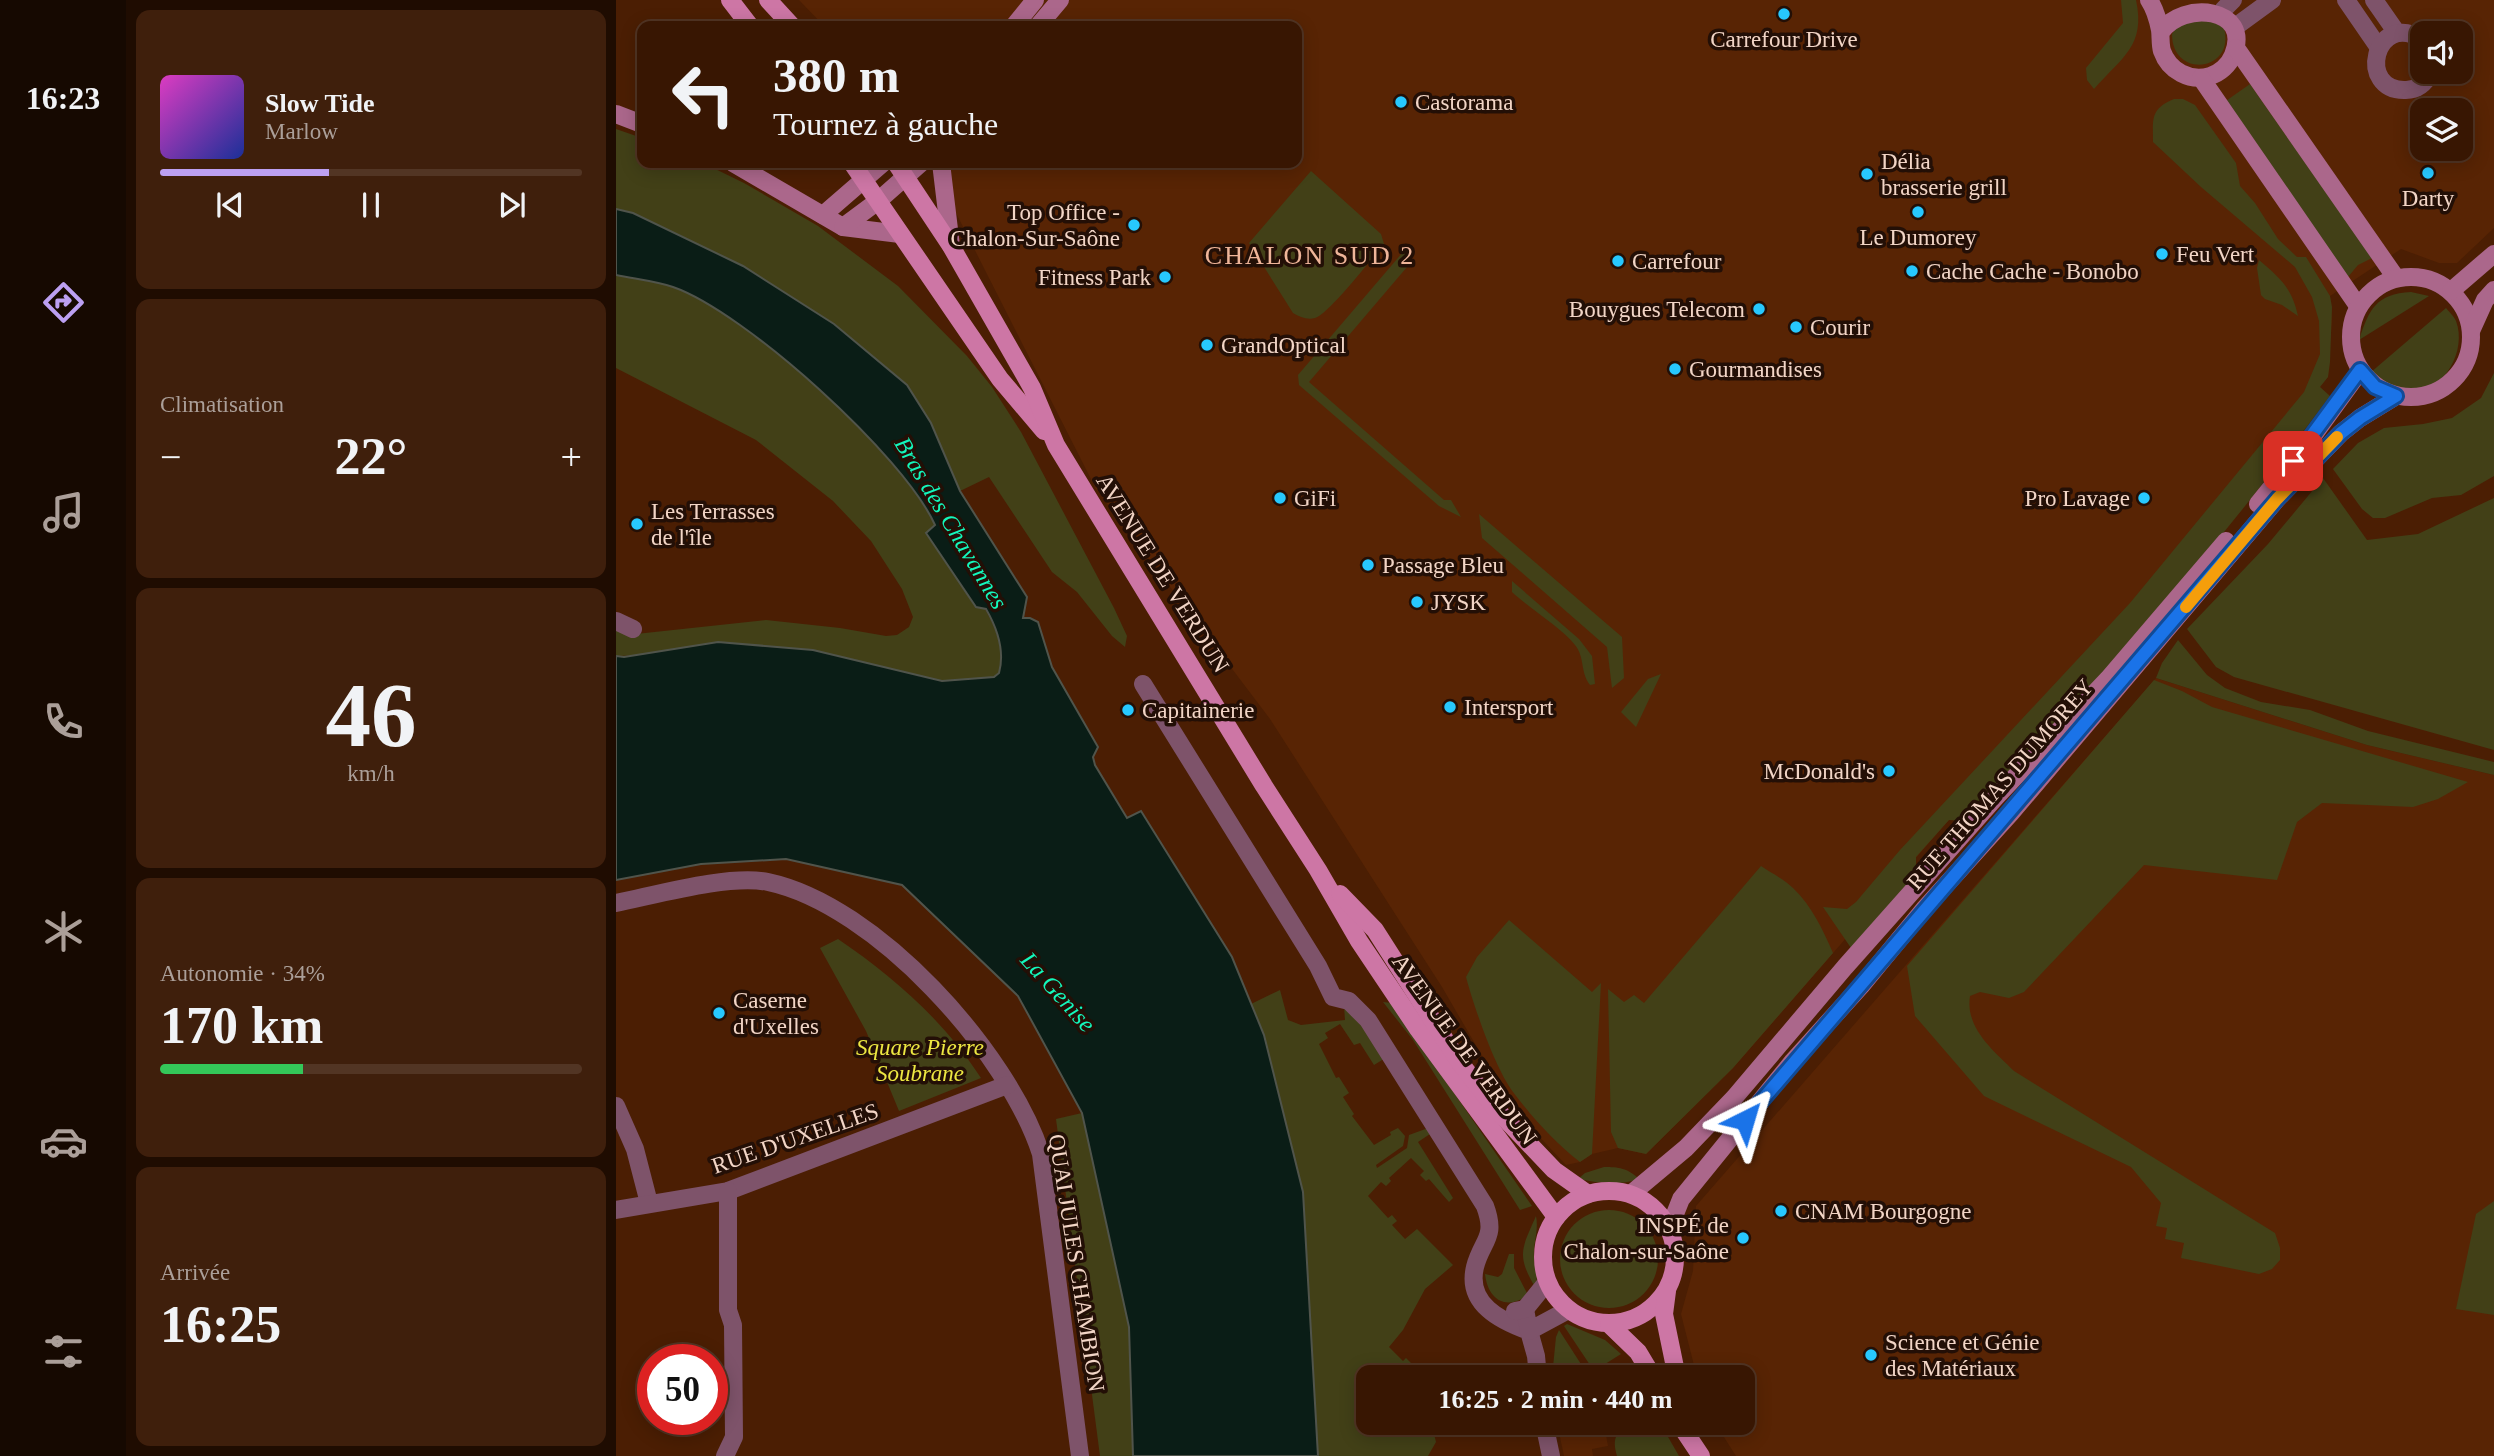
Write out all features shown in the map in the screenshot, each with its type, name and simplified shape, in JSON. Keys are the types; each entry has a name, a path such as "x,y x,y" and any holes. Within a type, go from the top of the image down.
{"main road":[{"path":"730,0 746,21"},
{"path":"768,0 787,21"},
{"path":"1018,21 1035,0"},
{"path":"1042,21 1060,0"},
{"path":"2149,0 2161,32 2161,46 2169,64 2186,76 2201,78 2213,75 2223,69 2236,48 2235,27 2228,5 2198,1 2185,3 2165,20 2161,32"},
{"path":"2236,48 2396,278"},
{"path":"2201,78 2358,306"},
{"path":"616,114 637,122"},
{"path":"742,168 843,227 900,234"},
{"name":"AVENUE DE VERDUN","path":"855,168 1000,379 1056,444"},
{"path":"823,215 877,168"},
{"path":"942,168 951,246"},
{"path":"843,227 878,201 900,170"},
{"name":"AVENUE DE VERDUN","path":"900,170 951,246 1032,387 1056,444 1359,941 1418,1029 1556,1217"},
{"path":"2451,291 2494,254"},
{"path":"2415,277 2434,281 2451,291 2465,309 2471,331 2470,350 2463,369 2451,384 2434,394 2416,398 2396,396 2375,387 2360,370 2353,355 2350,339 2358,306 2381,284 2396,278 2415,277"},
{"path":"2471,331 2485,300 2494,290"},
{"name":"RUE THOMAS DUMOREY","path":"1631,1195 1686,1148 1734,1098 1978,817 2108,679 2259,503 2310,440 2360,370"},
{"name":"RUE THOMAS DUMOREY","path":"1669,1229 1681,1199 1793,1061 2011,813 2277,499 2341,433 2396,396"},
{"name":"AVENUE DE VERDUN","path":"1318,870 1375,930 1458,1060 1495,1108 1554,1170 1588,1194"},
{"path":"1602,1191 1631,1195 1646,1202 1659,1214 1669,1229 1674,1244 1673,1276 1667,1290 1656,1304 1642,1315 1626,1322 1609,1324 1587,1320 1568,1310 1556,1297 1548,1282 1543,1266 1543,1248 1548,1232 1556,1217 1570,1203 1588,1194 1602,1191"},
{"path":"1667,1290 1664,1314 1675,1365"},
{"path":"1609,1324 1638,1352 1646,1365"},
{"path":"1687,1435 1701,1456"},
{"path":"1698,1435 1707,1456"}],"street":[{"path":"2235,27 2272,0"},
{"path":"2346,0 2379,48"},
{"path":"2374,0 2397,33"},
{"path":"2410,34 2397,33 2383,41 2379,48 2376,68 2386,84 2394,89 2413,89 2420,84"},
{"path":"616,621 633,629"},
{"path":"1143,684 1318,966 1332,997 1349,1001 1368,1020 1485,1206 1489,1218 1489,1239 1475,1265 1474,1280 1477,1293 1484,1304 1505,1323 1529,1331 1568,1310"},
{"name":"QUAI JULES CHAMBION","path":"616,903 729,880 767,882 810,897 849,919 880,942 930,986 970,1031 1018,1101 1033,1130 1041,1154 1080,1456"},
{"name":"RUE D'UXELLES","path":"616,1210 728,1191 1007,1085"},
{"path":"616,1107 635,1149 649,1203"},
{"path":"725,1456 734,1437 733,1325 728,1310 728,1191"},
{"path":"1505,1323 1512,1312 1525,1309 1548,1282"},
{"path":"1525,1309 1537,1365"},
{"path":"1547,1435 1551,1456"}],"shaded area":[{"path":"799,0 2494,0 2494,228 2457,263 2439,263 2401,249 2330,296 2332,318 2328,377 2002,759 1733,1068 1646,1154 1618,1148 1592,1154 1580,1162 1566,1165 1513,1109 1442,987 1270,719 1096,489 952,205 949,168 1302,168 1302,21 819,21"},
{"path":"2156,678 2367,745 2494,775 2494,1456 1736,1456 1723,1435 1755,1435 1755,1365 1694,1365 1681,1314 1693,1271 1696,1206"},
{"path":"1560,1435 1606,1435 1608,1446 1592,1449 1593,1456 1564,1456"}],"green space":[{"path":"2121,0 2136,0 2138,29 2129,50 2094,89 2087,80 2086,68 2123,23"},
{"path":"2186,13 2223,25 2225,41 2222,52 2214,60 2204,64 2192,64 2182,59 2175,49 2172,34"},
{"path":"2250,84 2372,258 2358,265 2348,277 2223,103"},
{"path":"2174,99 2183,99 2195,105 2236,163 2240,186 2255,203 2278,239 2297,257 2306,257 2330,296 2330,362 2328,377 2320,387 2330,396 2245,506 2156,613 2079,701 1964,821 1949,820 1916,857 1916,877 1851,948 1823,907 1847,909 1856,902 1900,850 2130,603 2304,392 2320,354 2319,321 2312,297 2295,267 2153,142 2157,111"},
{"path":"616,129 637,136 637,168 713,168 818,226 898,286 967,356 992,387 1021,432 1114,608 1127,636 1125,647 1112,636 1077,592 1052,572 989,477 960,491 931,423 907,385 834,324 743,266 633,213 616,209"},
{"path":"1311,171 1381,234 1384,244 1330,307 1315,318 1309,319 1293,313 1249,243"},
{"path":"1403,252 1413,260 1309,382 1444,500 1451,500 1461,517 1439,506 1299,385 1298,375"},
{"path":"2259,260 2284,284 2298,316 2261,295 2257,268"},
{"path":"616,275 674,287 705,302 780,355 857,426 918,496 935,525 926,534 965,580 989,617 1001,655 999,673 994,677 942,681 813,650 616,656 616,625 636,634 766,620 886,636 897,635 909,627 913,617 902,589 871,541 833,501 756,440 616,368"},
{"path":"2411,292 2429,296 2359,340 2366,320 2376,305 2390,296"},
{"path":"2446,308 2456,321 2458,344 2451,367 2435,385 2414,393 2402,392 2370,373"},
{"path":"2494,373 2494,476 2461,495 2432,498 2385,518 2373,518 2362,509 2333,469 2358,443 2384,428 2452,418 2481,398"},
{"path":"2323,478 2367,540 2418,534 2494,498 2494,750 2234,677 2216,667 2187,629 2268,544"},
{"path":"1479,514 1622,637 1624,678 1612,688 1607,647 1482,538"},
{"path":"1512,581 1579,639 1592,656 1595,684 1590,685 1587,680 1575,645 1512,592"},
{"path":"2178,640 2207,675 2225,688 2261,702 2310,710 2368,731 2494,762 2494,775 2367,745 2156,678 2162,663"},
{"path":"1661,674 1636,727 1621,712 1648,679"},
{"path":"2154,680 2212,707 2468,782 2438,799 2413,807 2322,803 2297,822 2277,880 2144,865 2024,992 2009,998 1980,992 1970,996 1970,1008 1976,1028 1982,1038 2014,1071 2275,1233 2280,1248 2280,1260 2272,1269 2259,1274 2181,1258 2184,1243 2165,1239 2167,1228 2156,1226 2161,1203 2131,1167 1984,1096 1915,1016 1907,966"},
{"path":"1761,866 1800,895 1833,953 1733,1068 1646,1154 1618,1148 1611,1132 1608,989 1624,1002 1634,995 1644,1003"},
{"path":"1509,920 1592,992 1601,983 1592,1154 1580,1162 1544,1129 1506,1081 1486,1037 1466,977 1477,957"},
{"name":"Square Pierre Soubrane","path":"838,939 917,1001 967,1057 981,1078 899,1111 866,1031 820,948"},
{"path":"1280,990 1288,1020 1301,1025 1345,1020 1344,1006 1353,1008 1387,1057 1374,1065 1360,1043 1354,1045 1340,1024 1325,1033 1328,1038 1319,1044 1336,1078 1339,1077 1349,1093 1343,1097 1354,1114 1352,1116 1374,1145 1398,1128 1405,1136 1403,1146 1376,1165 1377,1168 1407,1148 1409,1135 1431,1127 1433,1132 1418,1142 1453,1198 1449,1202 1429,1179 1426,1181 1420,1175 1424,1171 1411,1158 1389,1178 1391,1181 1386,1186 1381,1182 1368,1196 1388,1218 1392,1215 1397,1221 1392,1225 1405,1239 1417,1229 1453,1265 1425,1289 1403,1330 1389,1347 1403,1361 1406,1358 1413,1365 1356,1365 1356,1435 1434,1435 1436,1442 1428,1456 1318,1456 1303,1192 1264,1035 1251,1004"},
{"path":"1383,1002 1392,1003 1532,1206 1520,1210 1413,1040"},
{"path":"1082,1113 1129,1327 1133,1456 1100,1456 1056,1119"},
{"path":"1604,1167 1623,1169 1639,1179 1601,1183 1578,1179 1585,1173"},
{"path":"2494,1201 2494,1315 2456,1309 2476,1214"},
{"path":"1609,1210 1628,1214 1644,1224 1654,1240 1658,1259 1654,1278 1644,1294 1628,1304 1609,1308 1590,1304 1574,1294 1564,1278 1560,1259 1564,1240 1574,1224 1590,1214"},
{"path":"1536,1216 1535,1287 1525,1267 1523,1252"},
{"path":"1509,1254 1514,1254 1514,1268 1528,1295 1520,1300 1506,1302 1494,1296 1485,1274 1498,1277 1502,1274"},
{"path":"1567,1324 1605,1340 1621,1354 1604,1365 1590,1365 1564,1326"},
{"path":"1559,1330 1582,1365 1553,1365"},
{"path":"1667,1435 1679,1456 1617,1456 1616,1437"}],"water":[{"path":"616,209 633,213 743,266 834,324 907,385 931,423 960,491 1027,597 1023,618 1038,622 1052,667 1098,747 1093,757 1095,765 1127,818 1141,811 1232,957 1264,1035 1303,1192 1318,1456 1133,1456 1129,1327 1082,1113 1018,996 902,885 786,859 701,864 616,880 616,656 718,642 813,650 942,681 994,677 999,673 1001,656 997,632 986,609 976,607 926,533 935,525 918,496 891,462 819,390 740,325 704,302 673,287 616,275"}],"slow traffic":[{"path":"2186,607 2277,499 2337,437"}],"place":[{"name":"Carrefour Drive","path":"1784,14"},
{"name":"Castorama","path":"1401,102"},
{"name":"Darty","path":"2428,173"},
{"name":"Délia brasserie grill","path":"1867,174"},
{"name":"Le Dumorey","path":"1918,212"},
{"name":"Top Office - Chalon-Sur-Saône","path":"1134,225"},
{"name":"Feu Vert","path":"2162,254"},
{"name":"Carrefour","path":"1618,261"},
{"name":"Cache Cache - Bonobo","path":"1912,271"},
{"name":"Fitness Park","path":"1165,277"},
{"name":"Bouygues Telecom","path":"1759,309"},
{"name":"Courir","path":"1796,327"},
{"name":"GrandOptical","path":"1207,345"},
{"name":"Gourmandises","path":"1675,369"},
{"name":"GiFi","path":"1280,498"},
{"name":"Pro Lavage","path":"2144,498"},
{"name":"Les Terrasses de l'île","path":"637,524"},
{"name":"Passage Bleu","path":"1368,565"},
{"name":"JYSK","path":"1417,602"},
{"name":"Intersport","path":"1450,707"},
{"name":"Capitainerie","path":"1128,710"},
{"name":"McDonald's","path":"1889,771"},
{"name":"Caserne d'Uxelles","path":"719,1013"},
{"name":"CNAM Bourgogne","path":"1781,1211"},
{"name":"INSPÉ de Chalon-sur-Saône","path":"1743,1238"},
{"name":"Science et Génie des Matériaux","path":"1871,1355"}],"district":[{"name":"CHALON SUD 2","path":"1310,255"}],"route":[{"path":"1745,1120 1925,908 2011,813 2277,499 2341,433 2396,396 2375,387 2360,370 2293,461"}],"water label":[{"name":"Bras des Chavannes","path":"951,523"},
{"name":"La Genise","path":"1058,992"}]}
